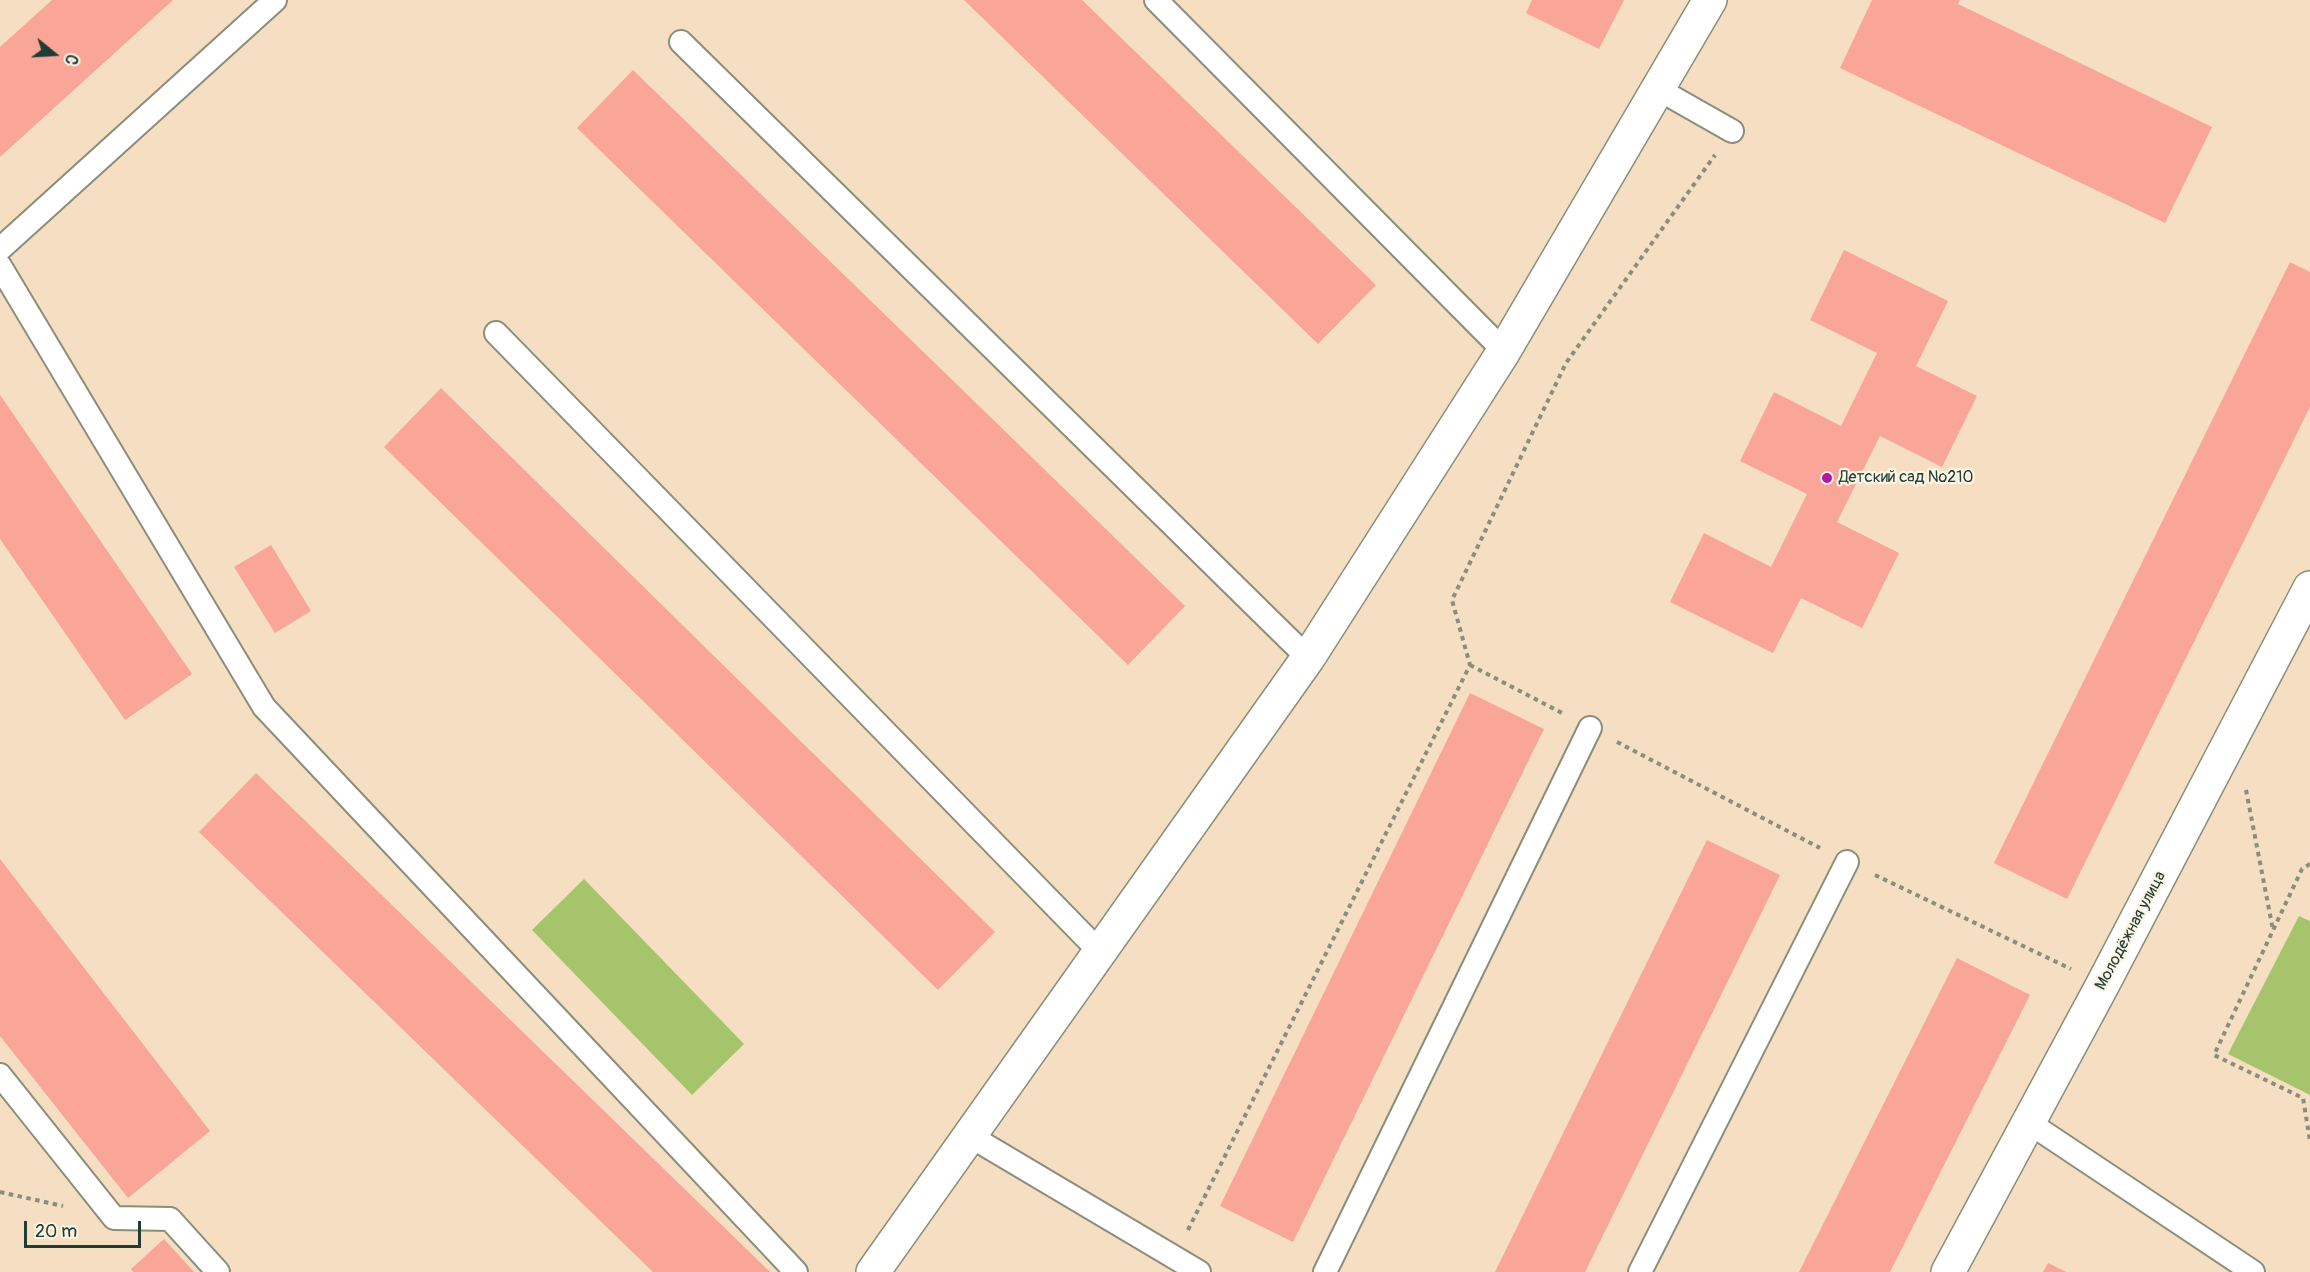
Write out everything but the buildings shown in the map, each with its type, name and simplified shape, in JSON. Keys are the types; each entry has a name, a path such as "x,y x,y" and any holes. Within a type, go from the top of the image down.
{"street":[{"path":"873,1272 1308,658 1504,351 1710,0"},
{"name":"Молодёжная улица","path":"1948,1272 2103,984 2310,588"}],"lane":[{"path":"0,249 275,0"},
{"path":"1156,0 1504,351"},
{"path":"681,42 1308,658"},
{"path":"1658,89 1732,131"},
{"path":"0,266 264,707 796,1272"},
{"path":"496,333 1100,952"},
{"path":"1325,1272 1590,728"},
{"path":"1640,1272 1847,862"},
{"path":"0,1076 114,1218 170,1219 219,1272"},
{"path":"2028,1122 2253,1272"},
{"path":"970,1136 1199,1272"}],"path":[{"path":"1174,1257 1470,665 1452,600 1561,374 1732,131"},
{"path":"1470,665 1847,862 2103,984"},
{"path":"2235,732 2273,930"},
{"path":"2310,864 2302,869 2214,1055 2303,1098 2310,1141"},
{"path":"0,1192 114,1218"}],"green space":[{"path":"584,879 744,1044 692,1095 532,930"},
{"path":"2299,916 2310,921 2310,1095 2228,1054"}],"place":[{"name":"Детский сад №210","path":"1827,478"}]}
